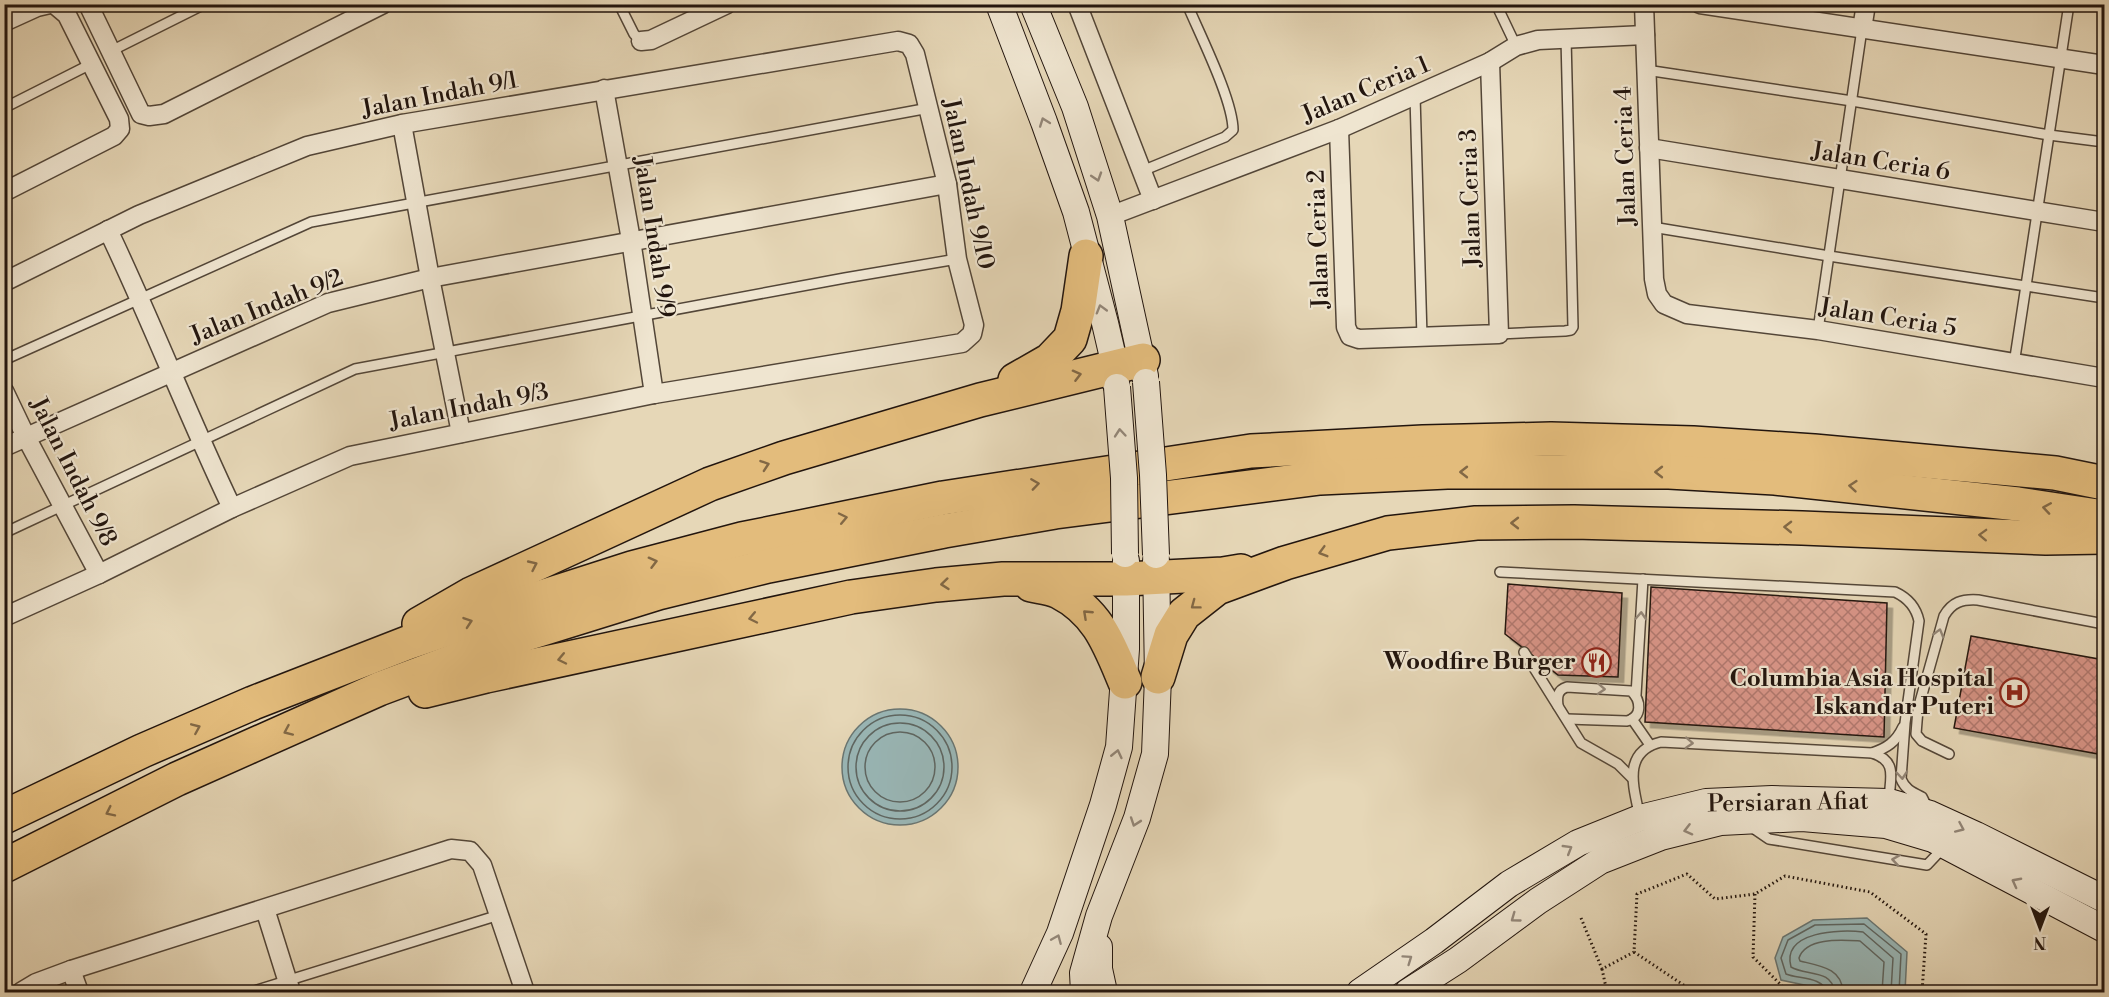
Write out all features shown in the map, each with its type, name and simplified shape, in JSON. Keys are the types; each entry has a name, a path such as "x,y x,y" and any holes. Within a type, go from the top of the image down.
{"highway":[{"path":"980,400 1050,360 1070,339 1078,311 1086,256"},
{"path":"354,664 471,594 710,484 784,458 980,400 1130,374"},
{"path":"4,817 142,751 354,664 535,599 632,568 742,539 943,498 1251,451 1423,442 1551,439 1693,443 1825,452 2044,472 2104,483"},
{"path":"4,866 177,779 379,689 526,634 658,593 768,566 944,531 1055,512 1320,477 1447,472 1669,472 1775,478 1890,489 2104,517"},
{"path":"1158,677 1172,635 1184,614 1217,588 1285,563 1388,533 1476,523 1610,523 2046,538 2104,537"},
{"path":"341,707 397,698 486,676 851,597 936,585 1141,566 1223,574 1285,563"},
{"path":"1003,579 1058,592 1090,614 1107,639 1125,682"}],"main road":[{"path":"999,4 1076,212 1086,256 1130,374"},
{"path":"1033,4 1075,107 1110,216 1130,374 1124,478 1141,566 1158,677 1155,754 1137,818 1099,916 1083,973 1084,993"},
{"path":"1033,993 1060,933 1103,805 1119,747 1125,682 1141,566"},
{"name":"Persiaran Afiat","path":"1360,993 1509,884 1578,843 1640,819 1706,802 1772,799 1887,814 2103,924"},
{"name":"Persiaran Afiat","path":"1408,993 1458,960 1538,901 1600,861 1661,837 1721,822 1930,814 2104,899"},
{"path":"1099,916 1099,969 1104,993"}],"street":[{"path":"4,22 37,7 52,4 67,15 121,124 118,133 4,192"},
{"path":"88,4 141,114 148,116 164,114 353,11 383,4"},
{"path":"641,41 651,40 727,4"},
{"path":"1077,4 1153,200"},
{"name":"Jalan Ceria 4","path":"1644,4 1654,279 1657,294 1664,304"},
{"path":"1700,4 2104,65"},
{"path":"1862,28 1866,4"},
{"name":"Jalan Ceria 1","path":"1110,216 1339,129 1490,62 1516,46 1538,40 1645,35"},
{"name":"Jalan Indah 9/1","path":"4,282 139,214 307,146 402,124 603,89 898,41 909,44"},
{"name":"Jalan Indah 9/10","path":"909,44 915,54 947,184 957,259 974,325 972,334"},
{"name":"Jalan Ceria 3","path":"1490,62 1499,334"},
{"name":"Jalan Indah 9/9","path":"603,89 631,240 654,394"},
{"path":"402,124 461,433"},
{"name":"Jalan Ceria 2","path":"1339,129 1346,327 1350,336 1359,339 1422,338"},
{"name":"Jalan Ceria 6","path":"1649,147 2104,222"},
{"name":"Jalan Indah 9/2","path":"4,447 328,303 430,278 947,184"},
{"path":"108,230 141,298 200,441 232,508"},
{"name":"Jalan Ceria 5","path":"1664,304 1687,314 1818,330 2104,378"},
{"name":"Jalan Indah 9/3","path":"4,617 99,574 232,508 350,456 654,394 962,343 972,334"},
{"path":"1422,338 1499,334"},
{"name":"Jalan Indah 9/8","path":"4,391 99,574"},
{"path":"21,993 36,984 71,970 451,849 470,851 482,865 522,992"},
{"path":"265,909 290,987"},
{"path":"71,970 79,993"}],"lane":[{"path":"111,51 205,4"},
{"path":"619,4 634,34 641,41"},
{"path":"1142,171 1225,137 1233,130 1233,120 1224,93 1187,4"},
{"path":"1496,4 1516,46"},
{"path":"2014,364 2069,4"},
{"path":"1818,330 1862,28"},
{"path":"1499,334 1565,331 1572,327 1566,38"},
{"path":"4,108 91,64"},
{"path":"1647,70 2104,142"},
{"path":"1415,96 1422,338"},
{"path":"4,360 312,222 929,108"},
{"path":"1652,227 2104,298"},
{"path":"4,533 355,369 957,259"},
{"path":"1500,572 1895,592 1904,596 1917,612 1919,621 1905,723 1901,779 1909,791 1922,797 1930,814"},
{"path":"1636,695 1643,579"},
{"path":"1949,754 1922,741 1917,734 1918,709 1944,616 1955,602 1965,599 1978,600 2104,624"},
{"path":"1524,652 1581,743 1618,764 1632,778"},
{"path":"1558,706 1558,693 1567,687 1631,690 1639,702 1639,710 1632,719"},
{"path":"1567,719 1632,719"},
{"path":"1632,719 1650,745"},
{"path":"1872,753 1893,743 1905,723"},
{"path":"1640,819 1632,778 1635,763 1640,752 1650,745 1661,742 1872,753 1882,756 1891,767 1887,814"},
{"path":"1743,821 1769,839 1927,865 1946,845"},
{"path":"251,993 290,987 499,915"}],"path":[{"path":"1634,952 1637,894 1687,874 1714,899 1755,894 1785,876 1870,892 1926,934 1922,993"},
{"path":"1755,894 1753,957 1788,993"},
{"path":"1581,918 1602,969 1607,993"},
{"path":"1602,969 1634,952"},
{"path":"1634,952 1694,993"}],"water":[{"path":"900,709 922,713 941,726 954,745 958,767 954,789 941,808 922,821 900,825 878,821 859,808 846,789 842,767 846,745 859,726 878,713"},
{"path":"1867,918 1907,952 1905,992 1823,992 1818,988 1781,980 1775,958 1783,937 1813,920"}],"building":[{"path":"1508,584 1622,593 1618,677 1558,675 1505,634"},
{"path":"1651,587 1887,603 1884,737 1645,722"},
{"path":"1971,636 2104,660 2104,755 1954,728"}],"place":[{"name":"Woodfire Burger","path":"1597,662"},
{"name":"Columbia Asia Hospital Iskandar Puteri","path":"2015,693"}]}
